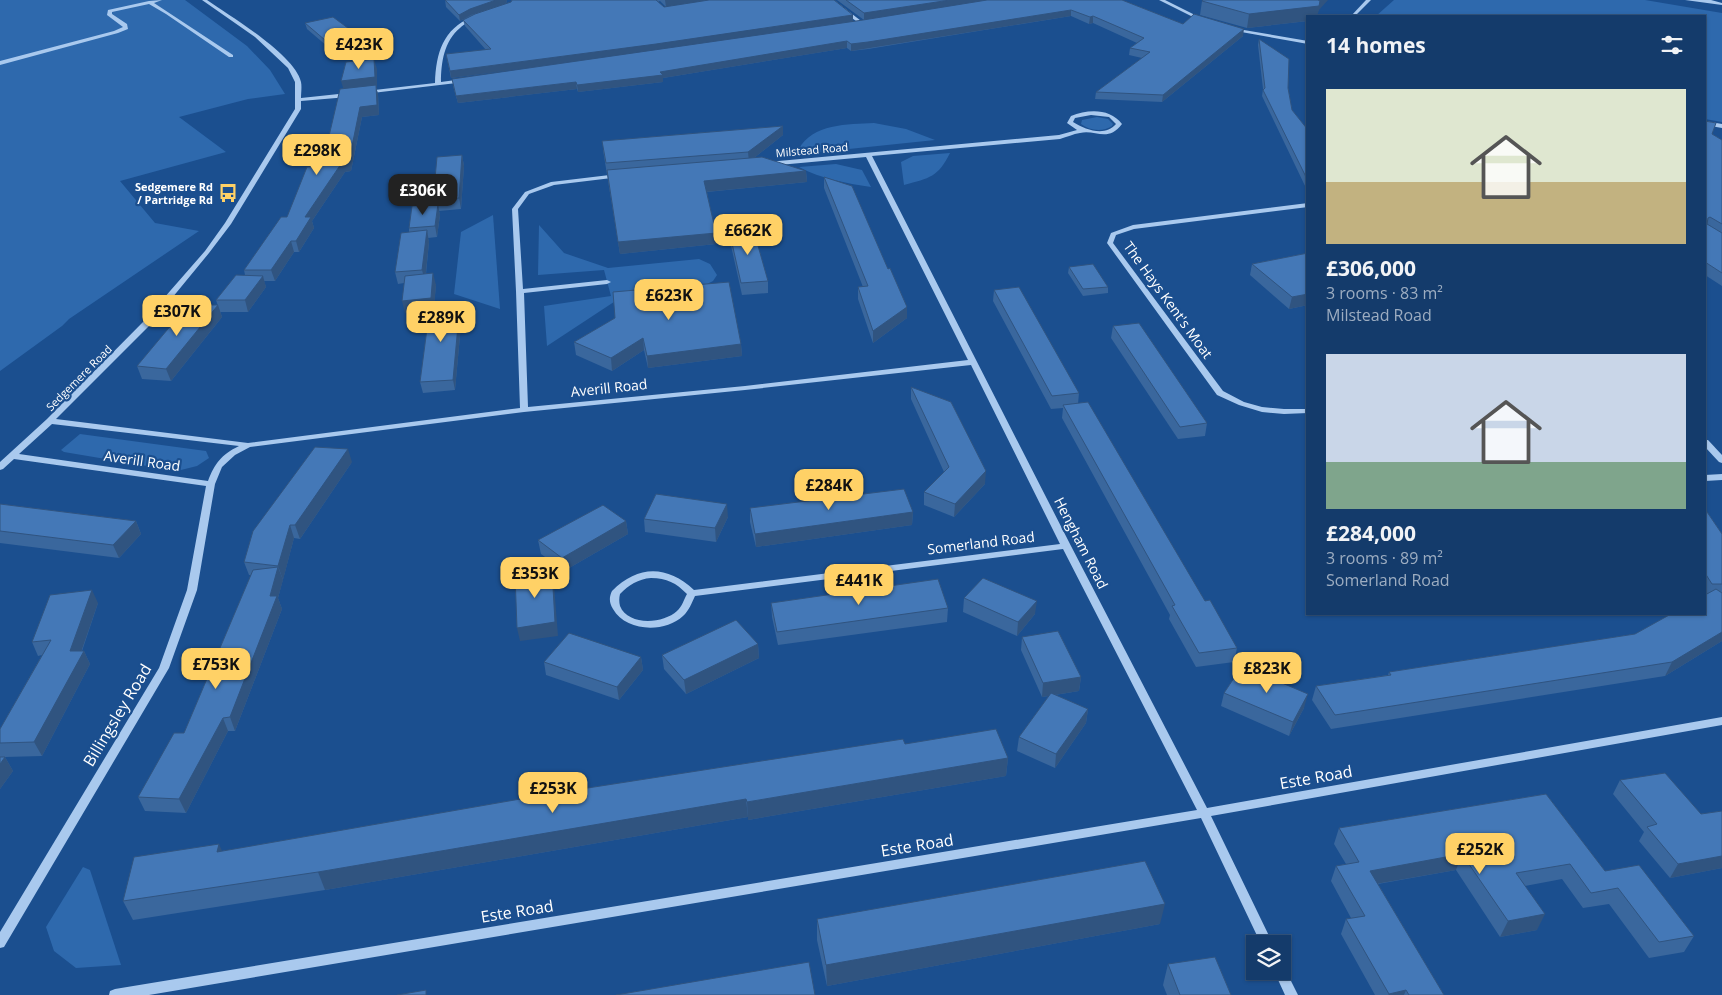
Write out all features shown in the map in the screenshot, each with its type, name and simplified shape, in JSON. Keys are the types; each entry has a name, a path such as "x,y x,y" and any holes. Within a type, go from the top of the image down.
{"street":[{"path":"0,62 116,32 126,28 125,25 109,14 110,11 160,0"},
{"path":"204,0 257,36 290,67 298,82 299,100 468,81"},
{"path":"831,0 863,24"},
{"path":"1161,0 1193,17 1208,22"},
{"path":"1354,15 1370,0"},
{"path":"1687,0 1722,4"},
{"path":"1702,0 1709,2"},
{"path":"149,2 231,56"},
{"path":"438,84 438,67 448,38 455,27 477,17"},
{"path":"853,26 872,22"},
{"path":"1223,27 1256,35 1306,43"},
{"name":"Sedgemere Road","path":"0,467 50,421 146,324 208,252 228,224 298,109 299,100"},
{"name":"Milstead Road","path":"760,165 1036,140 1060,137 1082,130 1103,133 1115,130 1119,124 1118,121 1110,116 1096,113 1073,117 1070,123 1082,130"},
{"path":"1706,123 1722,126"},
{"name":"Hengham Road","path":"870,156 1066,546 1204,813 1263,935"},
{"path":"524,410 515,209 522,198 535,189 553,183 621,176"},
{"name":"The Hays Kent's Moat","path":"1306,205 1133,226 1113,234 1110,243 1220,393 1245,406 1261,410 1280,413 1306,411"},
{"path":"520,291 607,282"},
{"name":"Averill Road","path":"50,421 248,445 524,410 745,388 974,362"},
{"path":"1706,443 1722,460"},
{"name":"Averill Road","path":"12,456 211,484 218,466 232,454 248,445"},
{"path":"1706,478 1722,477"},
{"name":"Billingsley Road","path":"0,943 164,668 192,590 211,484"},
{"name":"Somerland Road","path":"692,593 1066,546"},
{"path":"660,575 678,581 692,593 681,613 662,624 638,624 623,615 615,605 615,593 624,583 638,576 660,575"},
{"name":"Este Road","path":"116,995 1204,813 1722,721"},
{"path":"1284,980 1292,995"}],"shaded area":[{"path":"0,0 185,0 247,46 270,70 285,94 248,99 179,117 226,152 120,181 155,223 199,231 69,319 0,371"},
{"path":"1394,0 1645,0 1722,13 1722,122 1706,119 1706,15 1377,15"},
{"path":"1097,117 1108,119 1113,124 1112,126 1096,130 1081,124 1082,120"},
{"path":"874,123 906,129 935,140 801,154 799,149 805,141 822,130 842,125"},
{"path":"950,153 937,172 927,178 904,185 901,162 913,156"},
{"path":"836,164 862,170 871,187 825,178 799,167"},
{"path":"493,215 500,309 454,294 461,232"},
{"path":"539,225 564,253 608,268 699,259 710,264 717,275 713,281 703,286 623,296 547,346 544,306 611,296 604,270 538,275"},
{"path":"80,434 206,451 209,458 197,466 177,471 61,450"},
{"path":"83,867 90,870 121,965 76,968 54,951 46,927"}],"building":[{"path":"445,0 496,0 459,15"},
{"path":"512,0 656,0 664,7 709,0 834,0 853,15 656,44 450,71 446,54 491,49 463,20"},
{"path":"846,0 950,0 864,13"},
{"path":"987,0 1122,0 1183,24 1194,14 1244,29 1163,95 1096,92 1150,52 1130,48 1144,38 1093,16 1090,17 1071,10 868,42 851,44 847,41 660,72 663,75 577,85 576,82 456,96 452,79 863,20"},
{"path":"1203,0 1320,1 1319,6 1249,14"},
{"path":"333,17 360,37 332,46 305,23"},
{"path":"1259,39 1289,59 1288,88 1292,110 1306,128 1306,177 1263,90 1265,88"},
{"path":"374,59 375,77 341,81 346,62"},
{"path":"376,85 377,105 360,107 349,161 343,161 305,217 311,217 296,241 291,241 271,270 244,270 281,217 287,217 307,167 322,166 340,89"},
{"path":"1706,121 1716,123 1712,134 1722,140 1722,224 1710,217 1707,224 1722,233 1722,273 1706,263"},
{"path":"783,126 748,152 606,163 602,141"},
{"path":"462,155 459,198 433,200 437,157"},
{"path":"762,157 806,171 704,181 716,233 618,242 607,170"},
{"path":"824,177 852,186 888,269 890,268 907,307 873,331 858,287 868,286"},
{"path":"438,204 435,226 409,228 412,206"},
{"path":"753,228 768,281 741,283 729,230"},
{"path":"427,230 422,270 395,272 401,233"},
{"path":"1306,253 1306,294 1292,297 1252,264"},
{"path":"1093,264 1108,287 1083,289 1069,267"},
{"path":"433,273 431,298 402,301 405,276"},
{"path":"236,275 263,276 245,300 216,300"},
{"path":"729,282 741,344 647,356 643,338 611,358 574,342 615,318 613,292"},
{"path":"1019,287 1079,393 1052,396 994,290"},
{"path":"460,303 453,380 420,382 430,306"},
{"path":"188,305 218,305 166,369 137,366"},
{"path":"1139,323 1207,423 1180,427 1113,326"},
{"path":"911,387 951,402 986,471 955,504 924,492 949,467"},
{"path":"1088,402 1205,601 1210,600 1237,648 1199,653 1172,606 1175,605 1063,405"},
{"path":"315,447 348,449 295,525 290,525 278,566 244,562 253,531"},
{"path":"904,489 913,512 755,534 750,508"},
{"path":"656,494 727,504 715,528 644,519"},
{"path":"0,504 136,521 113,545 0,531"},
{"path":"603,505 626,521 562,558 538,540"},
{"path":"1706,510 1722,534 1722,584 1712,584 1706,575"},
{"path":"278,567 270,596 277,596 230,717 223,718 179,799 138,797 174,733 184,733 253,570"},
{"path":"552,570 555,622 517,628 515,575"},
{"path":"983,578 1037,601 1018,622 964,598"},
{"path":"938,579 948,608 777,632 771,603"},
{"path":"1716,589 1722,593 1722,632 1672,662 1335,715 1316,686 1391,675 1389,672 1635,634 1669,615 1706,615 1706,594"},
{"path":"92,590 70,651 84,651 34,742 0,743 0,729 51,640 32,642 50,595"},
{"path":"736,620 758,644 684,680 662,655"},
{"path":"1058,631 1081,677 1043,683 1022,637"},
{"path":"569,633 641,657 617,687 544,662"},
{"path":"1242,666 1308,694 1293,722 1224,693"},
{"path":"1051,693 1088,709 1056,754 1019,737"},
{"path":"996,729 1008,758 747,802 746,799 318,872 123,901 134,857 219,844 217,852 549,794 903,739 905,744"},
{"path":"0,757 5,757 0,764"},
{"path":"1665,773 1701,814 1722,811 1722,856 1678,864 1647,827 1657,824 1620,780"},
{"path":"1546,794 1605,871 1639,865 1694,936 1659,942 1618,888 1591,893 1570,864 1516,873 1545,914 1508,921 1462,854 1370,871 1444,995 1409,995 1406,990 1389,994 1346,919 1365,916 1336,866 1359,862 1339,828"},
{"path":"1145,861 1165,904 826,965 817,919"},
{"path":"1215,957 1231,995 1180,995 1168,964"},
{"path":"809,962 815,995 616,995"},
{"path":"426,990 426,995 397,995"}],"place":[{"name":"Sedgemere Rd / Partridge Rd","path":"228,193"}]}
